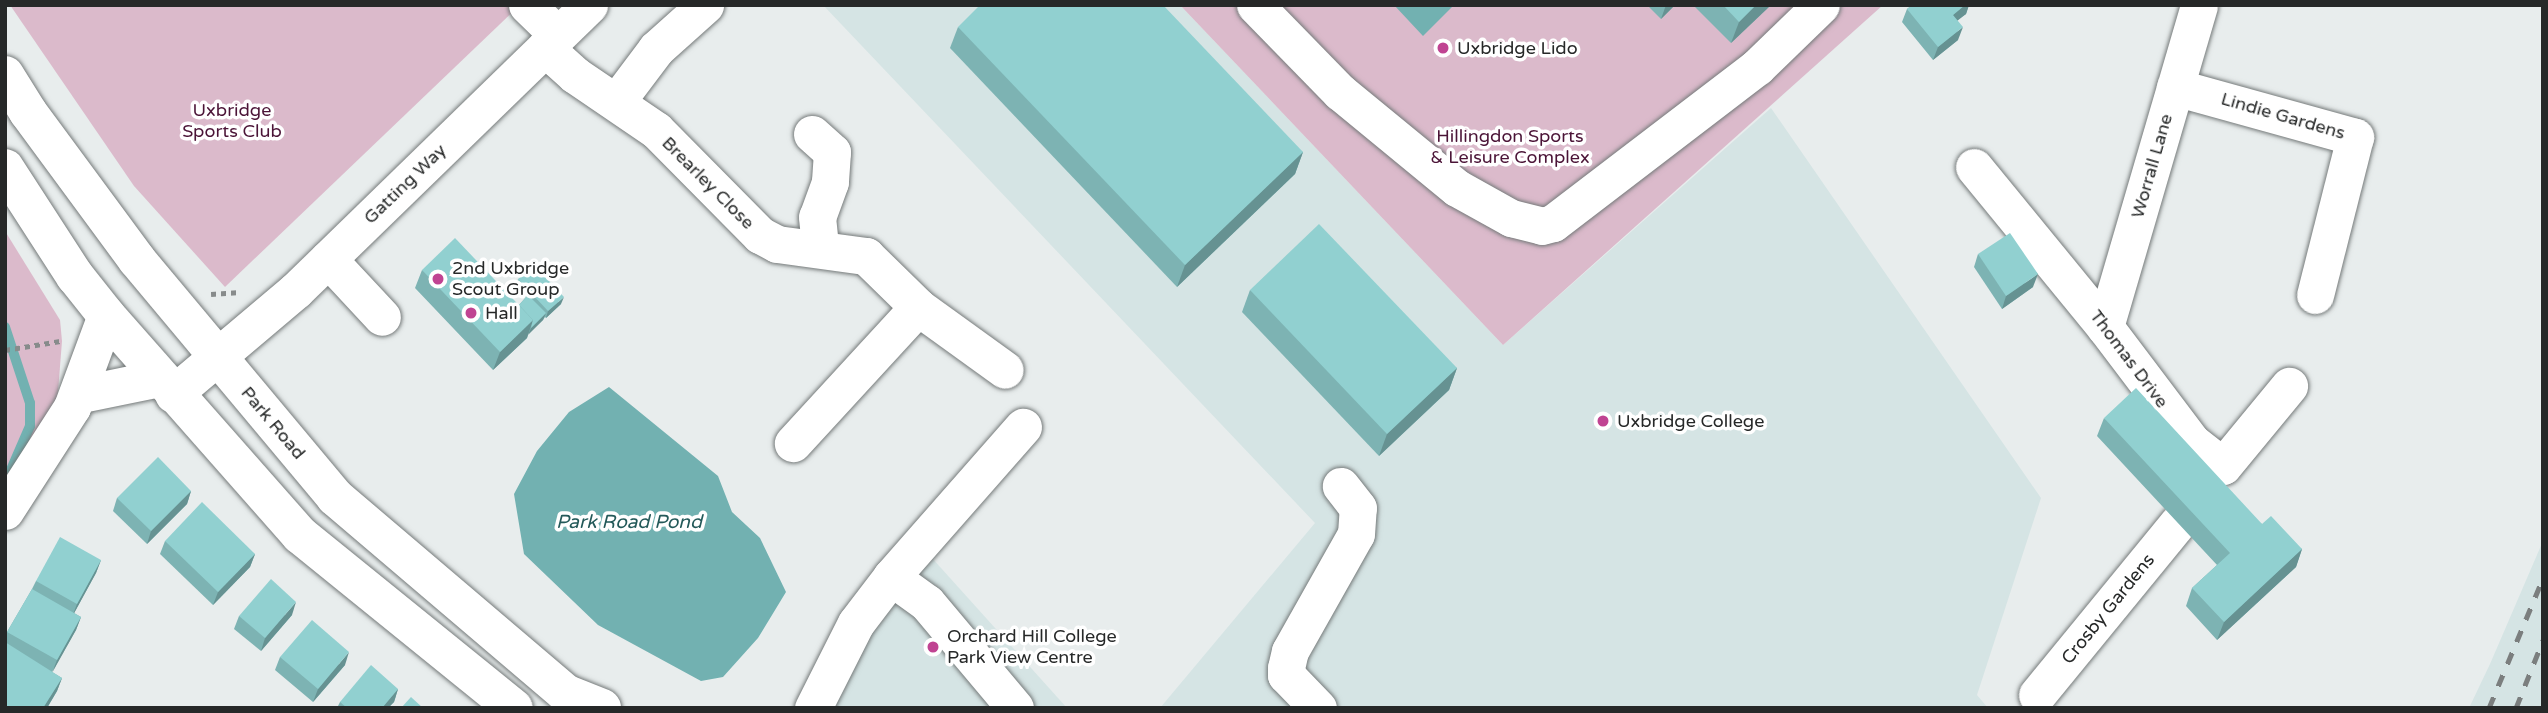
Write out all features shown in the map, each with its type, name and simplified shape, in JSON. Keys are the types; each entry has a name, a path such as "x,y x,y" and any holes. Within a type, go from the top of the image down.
{"main road":[{"name":"Park Road","path":"5,75 28,113 137,260 335,497 565,692 603,708"},
{"path":"5,168 75,276 106,315 167,386 219,439 300,535 514,708"}],"street":[{"name":"Brearley Close","path":"527,5 575,75 656,130 760,235 777,244 820,247 866,256 918,307 1006,370"},
{"name":"Gatting Way","path":"167,386 217,358 328,259 589,5"},
{"path":"617,101 656,49 705,5"},
{"path":"1255,5 1340,92 1458,188 1511,218 1542,226 1553,223 1757,67 1821,5"},
{"name":"Worrall Lane","path":"2105,327 2199,5"},
{"name":"Lindie Gardens","path":"2175,87 2355,137 2315,295"},
{"path":"812,134 832,152 830,183 817,217 820,247"},
{"name":"Thomas Drive","path":"1973,167 2105,327 2192,442 2215,478 2289,386"},
{"path":"328,259 382,317"},
{"path":"793,443 918,307"},
{"path":"5,511 77,395 106,315"},
{"path":"77,395 167,386"},
{"path":"813,708 856,624 891,577 1023,428"},
{"path":"1318,708 1286,675 1286,668 1290,651 1356,534 1359,508 1341,486"},
{"name":"Crosby Gardens","path":"2037,695 2178,523"},
{"path":"891,577 927,603 1015,708"}],"path":[{"path":"6,350 62,341"}],"shaded area":[{"name":"Uxbridge College","path":"823,5 1180,5 1503,345 1771,108 2041,498 1977,695 1988,708 1160,708 1315,523"},
{"path":"2543,541 2543,708 2469,708 2490,664"},
{"name":"Orchard Hill College Park View Centre","path":"923,548 1067,708 821,708"}],"green space":[{"name":"Uxbridge Sports Club","path":"10,5 520,5 225,287 134,186"},
{"name":"Hillingdon Sports & Leisure Complex","path":"1180,5 1883,5 1503,345"},
{"path":"5,231 60,320 62,341 55,430 5,519"}],"water":[{"path":"1394,5 1454,5 1423,36"},
{"name":"Park Road Pond","path":"609,387 718,476 732,512 760,538 786,592 758,638 723,677 701,681 598,625 524,554 514,494 537,451 569,412"}],"building":[{"path":"980,5 1163,5 1303,152 1185,265 958,27"},
{"path":"1723,5 1756,5 1739,22"},
{"path":"1912,5 1965,5 1953,15 1963,27 1938,47 1907,9"},
{"path":"1319,224 1457,368 1387,434 1250,290"},
{"path":"2010,233 2038,274 2006,296 1978,254"},
{"path":"455,238 533,320 500,352 422,270"},
{"path":"534,265 564,297 548,311 518,279"},
{"path":"528,295 546,313 531,328 533,320 519,305"},
{"path":"2136,388 2262,524 2271,516 2302,549 2224,622 2192,588 2230,553 2104,418"},
{"path":"158,457 191,491 151,531 117,498"},
{"path":"202,502 255,554 218,592 165,541"},
{"path":"60,537 101,560 77,604 36,581"},
{"path":"271,579 296,602 265,638 239,616"},
{"path":"32,589 81,617 57,660 7,632"},
{"path":"312,620 349,652 318,689 280,657"},
{"path":"5,642 62,678 43,708 10,708 5,705"},
{"path":"371,665 398,689 382,708 347,708 340,702"},
{"path":"411,697 423,708 401,708"}],"waterway":[{"path":"5,327 30,403 30,426 11,470"}],"railway":[{"path":"2489,708 2543,578"},
{"path":"2516,708 2543,640"}],"place":[{"name":"Uxbridge Lido","path":"1443,48"},
{"name":"2nd Uxbridge Scout Group","path":"438,279"},
{"name":"Hall","path":"471,313"},
{"name":"Uxbridge College","path":"1603,421"},
{"name":"Orchard Hill College Park View Centre","path":"933,647"}]}
